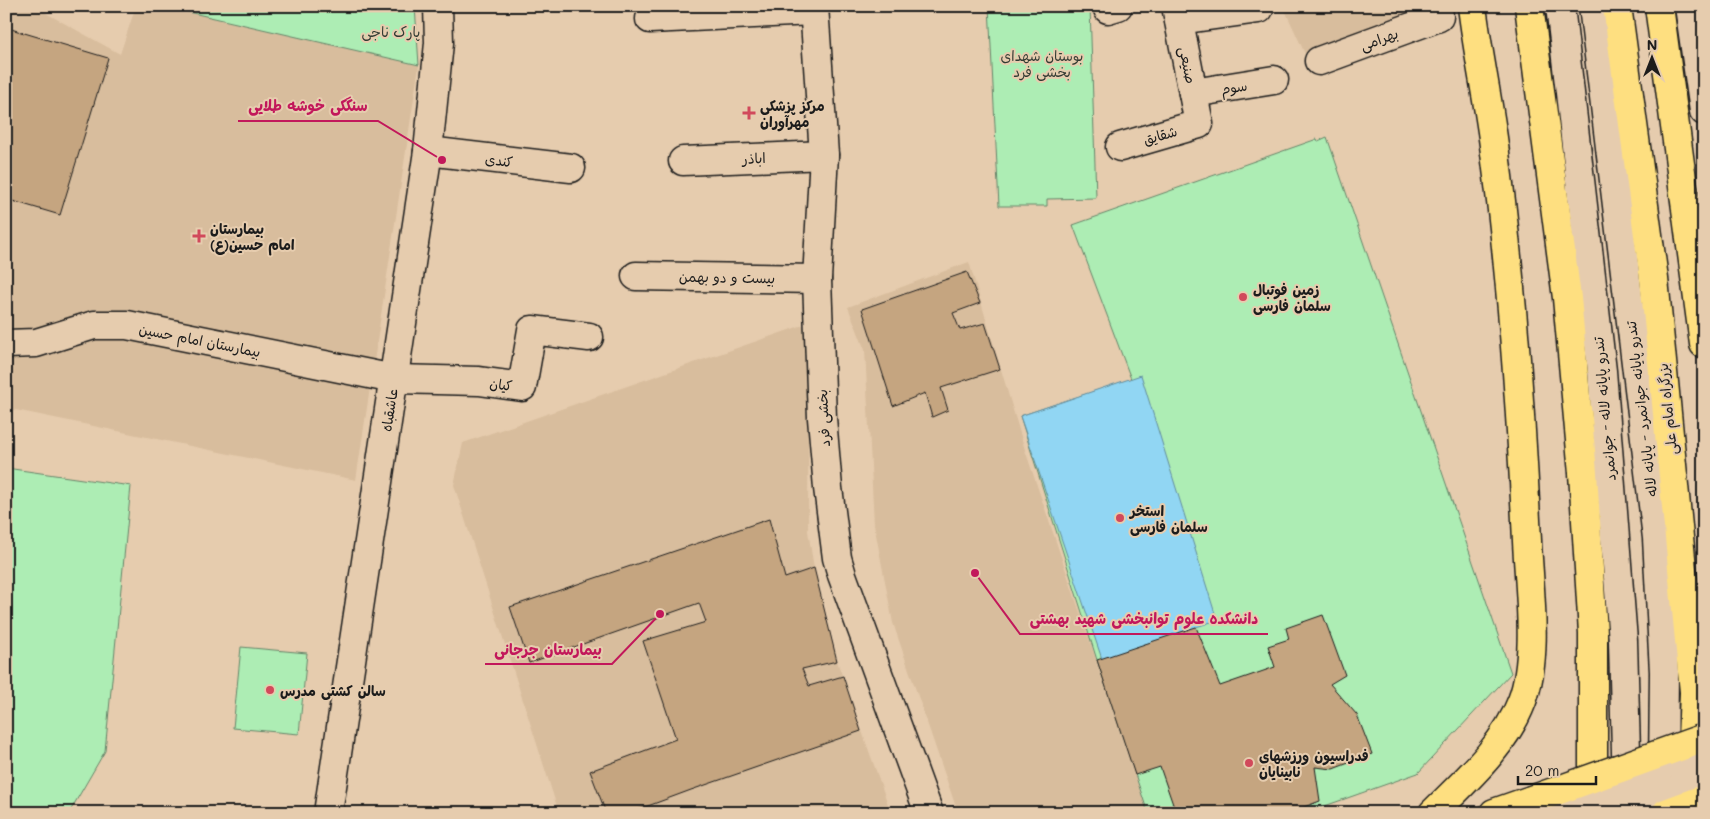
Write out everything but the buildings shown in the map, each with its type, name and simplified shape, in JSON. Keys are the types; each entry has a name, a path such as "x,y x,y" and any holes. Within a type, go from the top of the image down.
{"main road":[{"path":"1433,813 1478,768 1509,729 1522,700 1531,665 1525,498 1511,292 1495,152 1472,6"},
{"path":"1529,6 1567,298 1583,473 1593,633 1593,813"},
{"name":"بزرگراه امام علی","path":"1617,6 1654,279 1694,692 1689,813"},
{"path":"1659,6 1704,344"},
{"path":"1694,692 1704,726"},
{"path":"1494,813 1541,807 1704,738"},
{"path":"1664,813 1704,799"}],"street":[{"name":"عاشقباه","path":"328,813 428,151 439,43 438,6"},
{"name":"تندرو پایانه لاله - جوانمرد","path":"1560,6 1602,372 1623,641 1628,813"},
{"name":"تندرو پایانه جوانمرد - پایانه لاله","path":"1593,6 1657,538 1664,672 1664,813"},
{"path":"1689,6 1704,110"},
{"path":"650,19 814,9"},
{"name":"بخشی فرد","path":"814,9 824,155 817,279 822,418 837,558 929,813"},
{"path":"1177,13 1259,9"},
{"name":"بهرامی","path":"1319,61 1438,12"},
{"name":"صنیعی","path":"1177,13 1200,124"},
{"name":"سوم","path":"1194,93 1274,80"},
{"name":"شقایق","path":"1120,147 1200,124"},
{"name":"کندی","path":"428,151 570,168"},
{"name":"اباذر","path":"683,161 824,155"},
{"name":"بیست و دو بهمن","path":"636,276 817,279"},
{"name":"بیمارستان امام حسین","path":"6,344 36,343 94,325 126,325 394,379"},
{"name":"کیان","path":"394,379 479,381 522,387 532,330 589,337"},
{"path":"1541,807 1704,758"},
{"path":"1614,813 1704,780"}],"shaded area":[{"name":"بیمارستان امام حسین(ع)","path":"6,6 33,6 120,54 136,6 162,6 419,65 356,480 6,408"},
{"path":"1283,6 1408,6 1412,15 1307,58"},
{"path":"969,262 1025,450 1148,813 958,813 893,623 874,524 865,350 848,307"},
{"path":"809,323 808,531 814,568 837,661 891,813 559,813 454,485 463,443"}],"green space":[{"name":"پارک ناجی","path":"162,6 415,6 419,65"},
{"name":"بوستان شهدای بخشی فرد","path":"989,6 1090,6 1096,198 1047,199 1047,206 999,206"},
{"path":"1327,137 1511,673 1418,773 1305,813 1148,813 1097,660 1020,416 1131,379 1073,225"},
{"path":"6,468 131,486 105,751 69,813 6,813"},
{"name":"سالن کشتی مدرس","path":"241,647 307,653 299,734 233,728"}],"water":[{"name":"استخر سلمان فارسی","path":"1141,375 1217,620 1102,659 1020,416"}],"place":[{"name":"مرکز پزشکی مهرآوران","path":"749,113"},
{"name":"سنگکی خوشه طلایی","path":"442,160"},
{"name":"بیمارستان امام حسین(ع)","path":"199,236"},
{"name":"زمین فوتبال سلمان فارسی","path":"1243,297"},
{"name":"استخر سلمان فارسی","path":"1120,518"},
{"name":"دانشکده علوم توانبخشی شهید بهشتی","path":"975,573"},
{"name":"بیمارستان جرجانی","path":"660,614"},
{"name":"سالن کشتی مدرس","path":"270,690"},
{"name":"فدراسیون ورزشهای نابینایان","path":"1249,763"}]}
